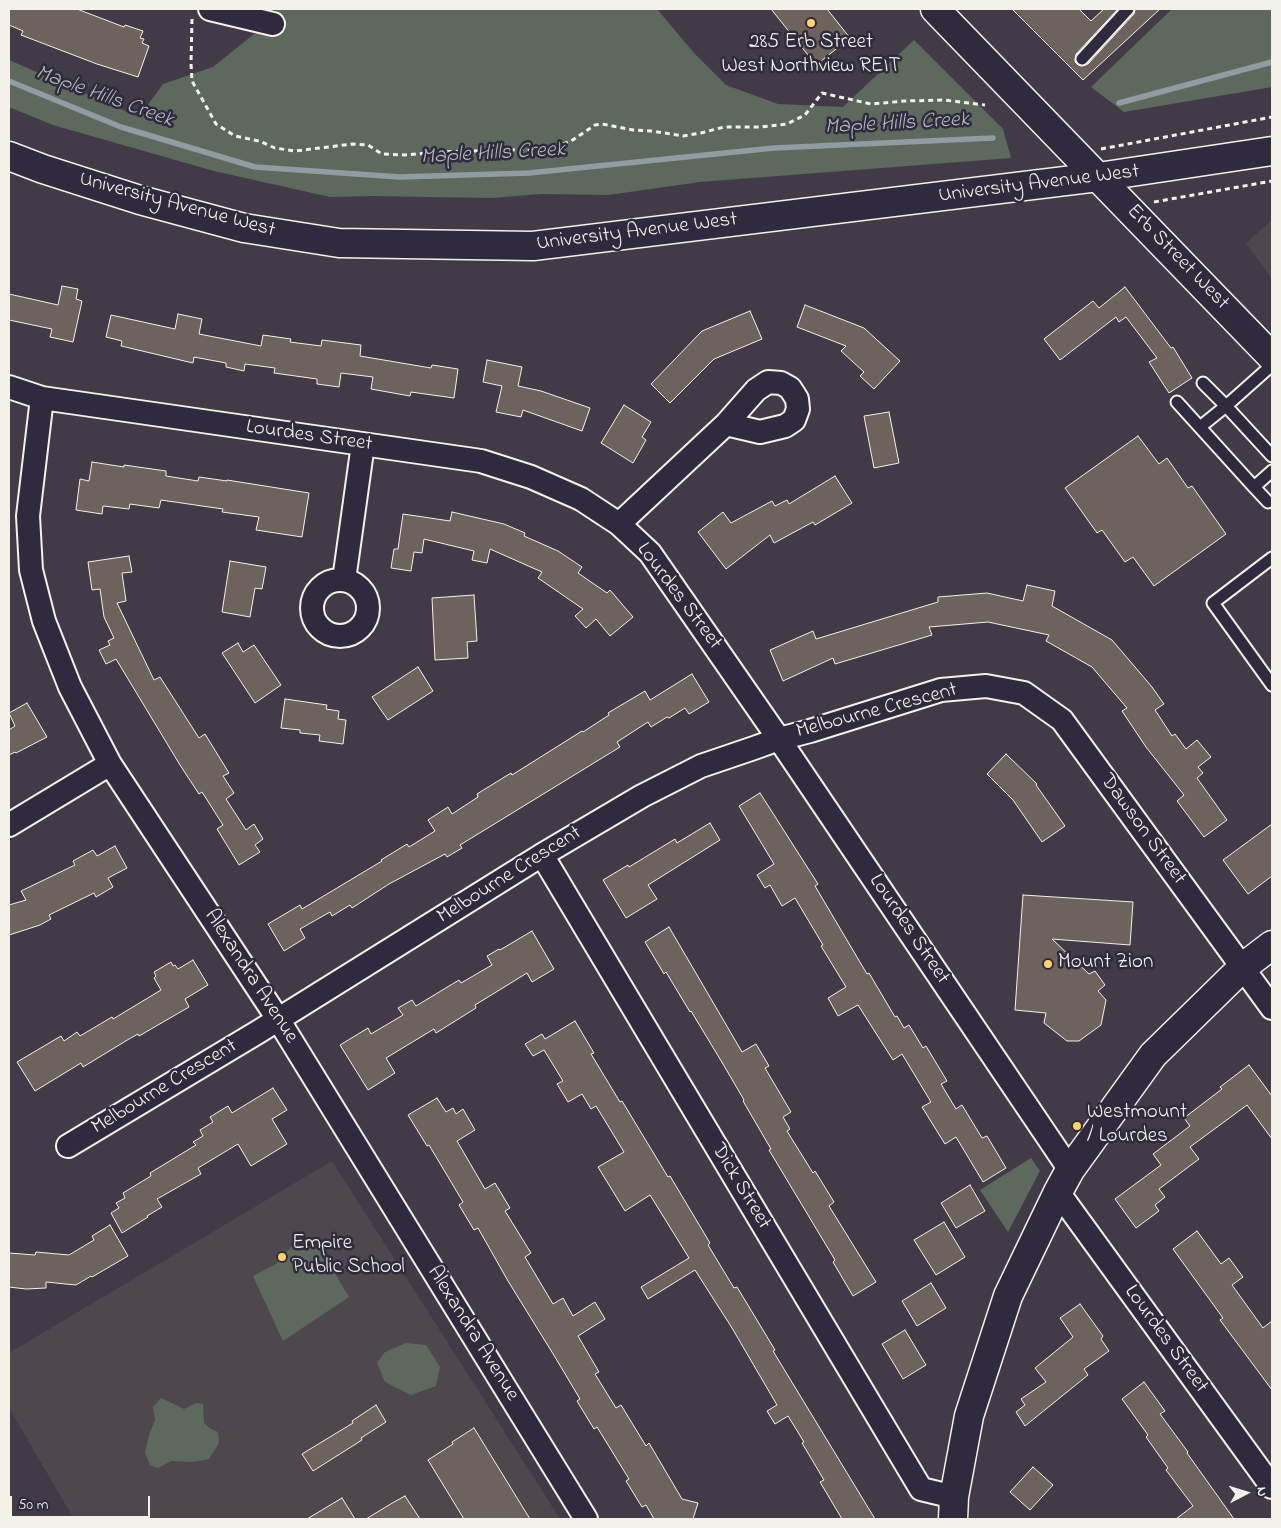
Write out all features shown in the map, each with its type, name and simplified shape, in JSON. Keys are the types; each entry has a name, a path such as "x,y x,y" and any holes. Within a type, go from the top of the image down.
{"main road":[{"name":"Erb Street West","path":"935,9 1272,357"},
{"name":"University Avenue West","path":"9,156 140,200 234,226 339,243 533,246 1098,177 1272,150"},
{"path":"953,1508 969,1416 1008,1296 1064,1181 1153,1055 1243,966 1272,945"}],"street":[{"path":"201,13 272,24"},
{"name":"Lourdes Street","path":"9,387 42,398 481,461 523,474 582,499 619,524 650,553 779,739 1064,1181 1272,1487"},
{"name":"Alexandra Avenue","path":"42,398 28,516 31,570 44,621 70,687 110,764 278,1019 586,1519"},
{"path":"619,524 726,424"},
{"path":"344,580 363,444"},
{"name":"Melbourne Crescent","path":"68,1146 278,1019 542,855 642,796 701,766 779,739 941,690 986,686"},
{"name":"Dawson Street","path":"986,686 1024,693 1062,720 1272,1008"},
{"path":"9,825 110,764"},
{"name":"Dick Street","path":"542,855 921,1489 953,1508"}],"lane":[{"path":"1082,59 1128,9"},
{"path":"1200,427 1272,365"},
{"path":"1203,382 1272,456"},
{"path":"1176,402 1268,502"},
{"path":"1254,487 1272,471"},
{"path":"1272,558 1213,603 1272,685"}],"path":[{"path":"201,13 191,63 192,81 216,124 235,136 259,141 275,148 295,150 353,144 368,146 382,154 405,155 538,149 554,147 571,141 595,125 602,124 683,136 724,127 761,127 787,124 804,116 822,93 871,104 944,100 985,105"},
{"name":"University Avenue West","path":"1075,153 1272,117"},
{"name":"University Avenue West","path":"1126,206 1272,181"}],"shaded area":[{"path":"1272,220 1272,279 1246,243"},
{"name":"Empire Public School","path":"332,1161 560,1519 74,1519 9,1408 9,1353"}],"green space":[{"path":"276,9 657,9 694,53 726,85 778,104 843,107 914,40 1003,129 1011,158 700,182 608,195 541,194 492,198 330,197 214,171 53,125 9,107 9,60 139,117 163,84 213,67 254,34 271,28"},
{"path":"1172,9 1272,9 1272,87 1124,112 1091,87"},
{"path":"1031,1158 1040,1171 1008,1232 980,1190"},
{"path":"304,1243 320,1248 349,1297 283,1341 253,1276 276,1264 293,1245"},
{"path":"406,1343 426,1345 440,1367 436,1386 411,1395 385,1382 377,1363 385,1352"},
{"path":"161,1398 184,1409 196,1403 203,1404 204,1423 218,1432 219,1443 209,1459 192,1462 171,1461 158,1468 150,1465 145,1453 155,1420 153,1407"}],"building":[{"path":"9,9 77,9 124,27 125,25 143,31 140,38 144,39 142,43 149,46 138,77 97,64 21,35 23,31 9,25"},
{"name":"285 Erb Street West Northview REIT","path":"771,9 827,9 850,38 816,65"},
{"path":"1012,9 1079,9 1091,21 1104,9 1118,9 1076,54 1075,62 1081,66 1088,64 1134,14 1135,9 1160,9 1083,80"},
{"path":"62,286 78,289 76,299 82,301 73,342 50,337 52,329 9,320 9,294 58,305"},
{"path":"1125,287 1171,348 1173,347 1192,378 1169,393 1149,362 1157,358 1126,317 1119,322 1116,317 1060,360 1044,339 1093,301 1099,308"},
{"path":"805,305 864,328 900,361 874,389 860,376 864,372 841,351 846,346 797,327"},
{"path":"750,311 762,339 714,359 670,403 651,384 702,331"},
{"path":"178,314 202,319 199,334 261,346 263,335 291,339 290,342 321,346 322,340 361,345 360,356 431,368 432,365 458,369 454,398 411,392 410,396 371,389 373,377 341,373 339,387 317,384 317,379 274,373 275,368 245,364 244,371 226,367 226,363 194,357 193,363 121,346 122,341 106,337 111,315 175,329"},
{"path":"487,360 522,367 518,386 541,391 590,408 582,431 523,410 521,417 496,412 502,386 483,382"},
{"path":"624,405 651,422 642,437 646,440 633,463 601,443"},
{"path":"889,412 899,463 874,468 864,416"},
{"path":"1138,436 1159,464 1167,458 1188,488 1192,486 1226,534 1154,586 1133,557 1125,562 1102,530 1097,533 1065,488"},
{"path":"92,462 166,471 166,476 198,481 199,477 227,480 309,493 302,537 256,530 259,517 222,512 223,509 161,500 159,508 130,504 129,509 103,506 102,514 76,510 80,479 89,481"},
{"path":"835,476 852,503 815,525 813,522 774,543 770,535 726,569 698,532 723,512 731,523 772,501 775,506 787,500 789,504"},
{"path":"452,512 504,524 525,533 524,536 558,551 582,567 578,573 607,593 610,590 633,617 610,636 596,619 586,628 575,616 583,609 538,578 542,572 490,549 487,563 472,560 474,551 424,539 422,553 414,552 411,571 391,568 394,549 398,549 403,514 450,521"},
{"path":"129,556 132,572 122,573 126,601 117,603 154,680 160,677 199,738 205,734 229,773 223,776 234,793 226,799 246,830 254,824 263,839 255,845 260,852 239,865 217,829 223,825 202,792 199,794 180,765 116,659 106,664 99,650 110,645 108,641 114,638 104,617 100,589 92,590 88,562"},
{"path":"230,561 266,567 262,589 255,588 250,617 222,612"},
{"path":"1027,585 1055,591 1052,606 1112,640 1152,687 1164,704 1155,710 1172,736 1175,734 1186,749 1197,740 1211,757 1198,767 1203,773 1197,778 1227,820 1204,837 1177,801 1184,795 1146,747 1122,711 1127,708 1092,667 1046,641 1049,635 988,622 929,627 932,635 835,664 833,658 783,681 770,650 813,631 816,639 938,602 938,597 987,593 1023,601"},
{"path":"474,595 477,641 467,642 468,658 435,660 432,598"},
{"path":"238,643 243,652 254,645 281,685 255,703 222,653"},
{"path":"418,667 433,691 388,720 372,697"},
{"path":"692,674 709,702 689,714 685,708 651,727 648,722 617,742 620,747 460,845 462,848 447,857 445,854 389,884 352,908 350,905 332,916 330,912 300,929 305,938 284,951 268,924 300,905 302,909 407,844 409,847 435,831 428,820 448,807 452,814 478,797 477,794 583,732 609,715 608,713 645,691 650,700"},
{"path":"285,699 327,705 326,709 339,711 338,719 346,720 343,744 319,741 320,735 300,733 300,730 281,728"},
{"path":"27,703 47,737 9,755 9,730 15,726 9,713"},
{"path":"1006,754 1037,784 1065,826 1042,842 1013,800 987,774"},
{"path":"760,793 818,884 815,886 895,1017 897,1016 904,1028 909,1025 923,1048 926,1046 947,1081 941,1084 956,1109 962,1105 982,1138 987,1136 1006,1168 983,1182 956,1137 945,1144 922,1107 931,1102 902,1054 893,1060 858,1005 838,1016 828,998 846,987 821,946 823,945 795,898 782,906 770,885 765,888 757,875 774,864 739,806"},
{"path":"710,823 720,840 648,885 657,899 626,918 603,880 628,865 629,867 675,839 677,843"},
{"path":"1272,824 1272,876 1248,894 1223,860"},
{"path":"115,846 127,868 108,878 113,887 96,897 94,893 49,915 51,919 40,925 9,935 9,905 26,900 21,891 75,865 73,861 93,850 97,856"},
{"name":"Mount Zion","path":"1023,895 1133,902 1130,945 1052,939 1089,974 1095,971 1105,985 1098,991 1106,1000 1101,1025 1079,1041 1067,1041 1044,1023 1046,1013 1015,1010"},
{"path":"669,927 742,1052 756,1044 769,1066 765,1068 791,1112 783,1117 790,1129 787,1131 813,1173 815,1171 834,1202 829,1206 876,1282 853,1296 833,1262 835,1260 769,1150 771,1149 723,1064 691,1011 666,972 664,974 645,942"},
{"path":"532,931 554,969 532,982 527,973 475,1005 476,1008 436,1033 434,1029 386,1058 395,1073 368,1090 340,1045 368,1028 371,1034 403,1015 398,1008 412,1000 416,1006 459,980 461,983 492,965 487,956"},
{"path":"193,960 208,985 185,999 189,1007 139,1036 138,1034 129,1039 83,1067 81,1063 35,1091 17,1062 61,1036 64,1041 77,1032 80,1036 112,1017 113,1019 161,990 154,978 156,976 154,972 171,962 178,969"},
{"path":"575,1021 594,1053 591,1054 668,1177 670,1176 710,1243 708,1245 734,1288 737,1287 775,1350 773,1351 875,1519 842,1519 820,1482 824,1480 788,1416 775,1424 767,1411 777,1405 732,1328 695,1270 648,1299 641,1287 689,1258 650,1195 625,1211 598,1167 624,1152 596,1106 591,1109 582,1094 568,1102 557,1084 563,1081 544,1050 533,1056 525,1044 542,1034 545,1039"},
{"path":"1249,1065 1272,1096 1272,1139 1247,1105 1190,1147 1199,1159 1159,1189 1165,1197 1155,1205 1159,1211 1136,1228 1115,1199 1161,1165 1153,1154 1190,1126 1184,1118 1222,1089 1220,1087"},
{"path":"273,1088 287,1110 272,1119 287,1144 251,1166 238,1144 198,1168 201,1174 157,1199 162,1207 122,1233 111,1213 119,1208 116,1203 125,1198 123,1193 151,1176 150,1173 196,1145 193,1142 203,1136 200,1130 213,1122 210,1117 228,1106 232,1113"},
{"path":"437,1098 446,1112 453,1108 456,1114 463,1109 475,1130 457,1141 485,1189 495,1183 510,1208 505,1211 531,1253 525,1257 553,1304 563,1298 573,1316 595,1302 605,1319 578,1336 599,1372 595,1374 616,1408 621,1405 646,1446 649,1443 682,1499 698,1503 693,1519 654,1519 646,1505 642,1507 626,1481 629,1479 597,1427 594,1429 577,1401 580,1399 478,1228 474,1230 459,1205 463,1202 429,1145 427,1146 408,1115"},
{"path":"970,1185 985,1211 956,1228 941,1203"},
{"path":"944,1222 965,1257 936,1275 914,1240"},
{"path":"110,1225 128,1256 76,1285 46,1282 46,1288 26,1289 9,1287 9,1253 35,1255 36,1252 69,1255 94,1240 92,1236"},
{"path":"1197,1231 1221,1264 1229,1258 1243,1277 1232,1285 1263,1328 1272,1321 1272,1390 1220,1320 1223,1318 1173,1249"},
{"path":"931,1283 946,1308 917,1326 902,1301"},
{"path":"1080,1304 1103,1336 1101,1339 1109,1351 1084,1369 1088,1375 1025,1426 1016,1412 1025,1405 1021,1399 1046,1382 1035,1368 1073,1337 1060,1318"},
{"path":"905,1330 926,1365 903,1379 882,1344"},
{"path":"1144,1382 1165,1411 1160,1414 1234,1519 1176,1519 1193,1506 1166,1470 1168,1468 1146,1437 1148,1435 1122,1399"},
{"path":"376,1405 386,1422 361,1438 362,1440 313,1471 302,1454 353,1423 352,1421"},
{"path":"474,1428 530,1519 464,1519 428,1460"},
{"path":"1033,1467 1053,1485 1030,1510 1010,1492"},
{"path":"405,1496 420,1519 366,1519 394,1502"},
{"path":"342,1498 355,1519 307,1519"}],"waterway":[{"name":"Maple Hills Creek","path":"1119,103 1272,62"},
{"name":"Maple Hills Creek","path":"9,81 121,127 255,167 400,177 529,173 774,148 993,138"}],"place":[{"name":"285 Erb Street West Northview REIT","path":"811,23"},
{"name":"Mount Zion","path":"1048,964"},
{"name":"Westmount / Lourdes","path":"1077,1126"},
{"name":"Empire Public School","path":"282,1257"}]}
